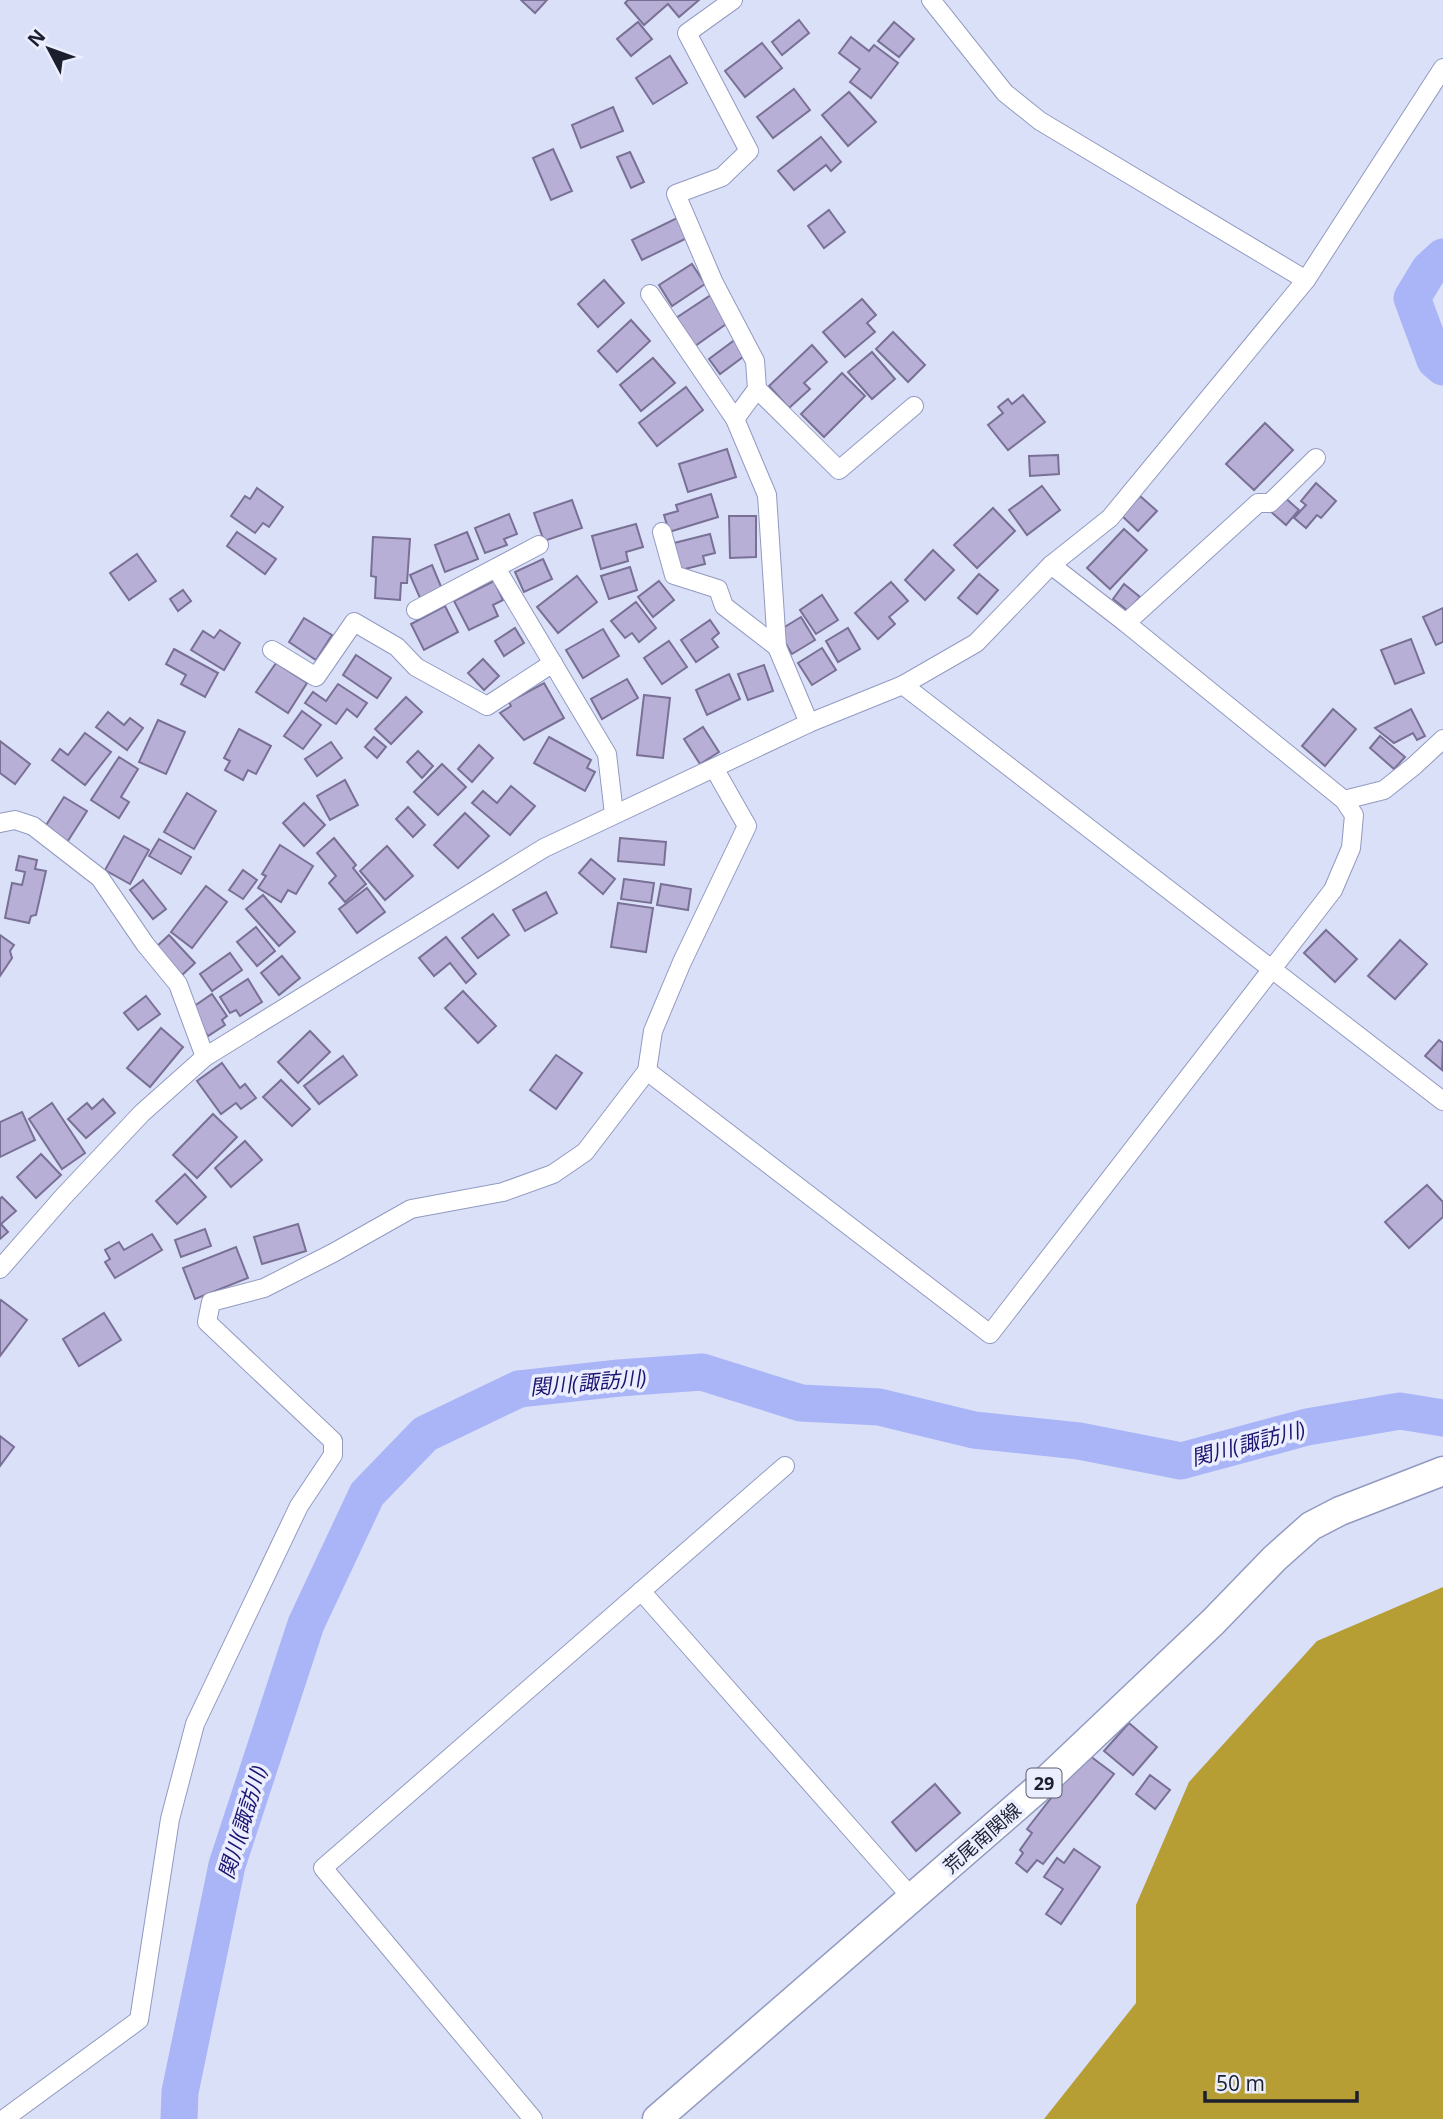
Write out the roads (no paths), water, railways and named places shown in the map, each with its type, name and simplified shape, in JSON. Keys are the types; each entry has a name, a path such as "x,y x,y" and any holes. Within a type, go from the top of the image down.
{"main road":[{"name":"荒尾南関線","path":"657,2119 1036,1790 1311,1526 1340,1511 1443,1471"}],"street":[{"path":"733,0 687,33 749,151 722,177 676,194 714,283 755,361 757,389 735,419"},
{"path":"931,0 1005,93 1040,121 1306,280"},
{"path":"0,1269 142,1113 205,1057 544,848 809,723 903,685 976,643 1051,565 1110,518 1306,280 1443,68"},
{"path":"650,294 735,419 767,495 776,647 809,723"},
{"path":"757,389 839,470 914,406"},
{"path":"1126,623 1258,503 1270,503 1316,458"},
{"path":"662,533 674,575 718,589 724,606 776,647"},
{"path":"416,610 539,545"},
{"path":"647,1070 990,1334 1333,890 1351,848 1354,815 1344,800 1051,565"},
{"path":"496,568 607,754 614,814"},
{"path":"272,650 316,677 354,622 397,647 416,667 487,706 553,663"},
{"path":"903,685 1443,1101"},
{"path":"1344,800 1384,790 1443,739"},
{"path":"4,2119 139,2020 170,1819 195,1724 299,1506 333,1455 333,1441 207,1322 211,1302 264,1288 411,1209 503,1192 553,1174 585,1152 647,1070 653,1031 682,962 747,827 714,768"},
{"path":"0,823 15,820 33,826 100,878 145,944 178,984 205,1057"},
{"path":"533,2119 323,1868 785,1466"},
{"path":"642,1591 913,1899"}],"waterway":[{"name":"関川(諏訪川)","path":"1443,257 1429,270 1412,298 1435,360 1443,367"},
{"name":"関川(諏訪川)","path":"179,2119 180,2092 227,1865 306,1624 367,1494 425,1434 519,1389 702,1372 801,1403 879,1407 974,1430 1079,1441 1181,1461 1307,1427 1400,1411 1443,1418"}]}
